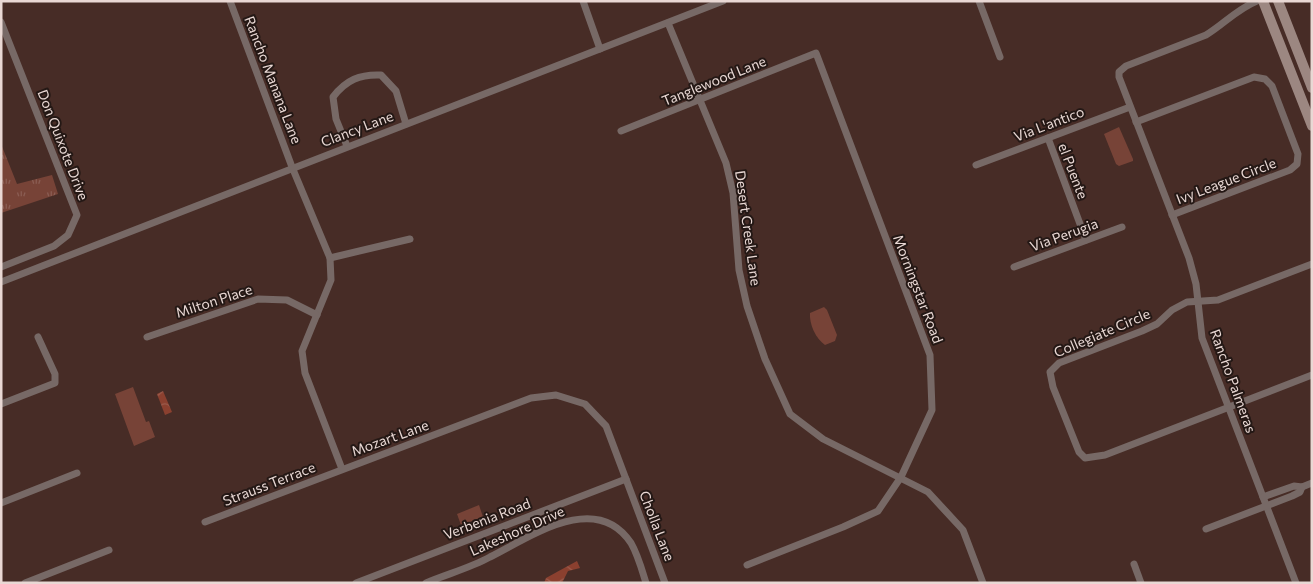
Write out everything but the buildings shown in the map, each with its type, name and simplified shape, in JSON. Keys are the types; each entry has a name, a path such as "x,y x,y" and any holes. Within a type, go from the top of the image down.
{"main road":[{"path":"1263,1 1312,126"},
{"path":"1278,1 1312,88"}],"street":[{"name":"Rancho Manana Lane","path":"230,1 292,168"},
{"path":"583,1 600,49"},
{"name":"Clancy Lane","path":"1,282 723,1"},
{"path":"979,1 1000,58"},
{"name":"Rancho Palmeras","path":"1257,1 1235,12 1218,28 1206,35 1126,66 1120,72 1130,107 1189,258 1196,284 1202,338 1296,583"},
{"name":"Don Quixote Drive","path":"1,22 76,215 68,235 54,246 1,267"},
{"name":"Desert Creek Lane","path":"668,23 726,163 733,193 739,270 747,306 765,359 790,414 824,439 928,492 962,530 983,583"},
{"name":"Tanglewood Lane","path":"621,131 816,53"},
{"name":"Morningstar Road","path":"747,565 878,511 901,477 932,410 930,355 816,53"},
{"path":"347,146 336,119 334,97 344,84 369,74 381,75 396,91 406,124"},
{"name":"Ivy League Circle","path":"1136,122 1254,77 1265,79 1272,86 1298,154 1297,164 1290,170 1172,215"},
{"name":"Via L'antico","path":"976,165 1130,107"},
{"name":"el Puente","path":"1048,138 1086,240"},
{"name":"Mozart Lane","path":"292,168 330,258 331,280 302,351 305,373 342,470 531,398 556,395 585,404 606,426 626,479"},
{"name":"Via Perugia","path":"1014,267 1122,227"},
{"path":"330,258 410,239"},
{"path":"1197,300 1218,300 1312,264"},
{"name":"Milton Place","path":"147,337 258,299 287,300 317,315"},
{"name":"Collegiate Circle","path":"1197,300 1187,302 1172,310 1157,324 1142,331 1059,363 1050,372 1050,378 1079,452 1084,458 1105,454 1229,407"},
{"path":"1,404 55,383 55,374 38,337"},
{"path":"1229,407 1312,375"},
{"name":"Strauss Terrace","path":"205,522 342,470"},
{"path":"1,503 77,473"},
{"name":"Verbenia Road","path":"356,583 626,479"},
{"name":"Cholla Lane","path":"626,479 666,583"},
{"path":"1263,497 1312,483"},
{"path":"1206,529 1300,492 1302,487"},
{"path":"1286,490 1288,497"},
{"name":"Lakeshore Drive","path":"426,583 488,558 549,528 574,519 587,518 601,521 623,534 635,552 646,583"},
{"path":"25,583 109,550"},
{"path":"1134,564 1141,583"}],"green space":[{"path":"1119,127 1133,161 1119,166 1116,164 1104,134"},
{"path":"1,144 17,184 52,175 58,194 1,213"},
{"path":"824,307 837,335 835,341 825,345 816,335 810,317 810,313"},
{"path":"133,387 146,422 149,421 155,437 134,446 115,394"},
{"path":"479,505 483,517 461,525 457,514"}],"water":[{"path":"163,391 172,412 165,415 157,394"},
{"path":"577,561 580,568 568,571 562,583 544,583 546,578"}]}
